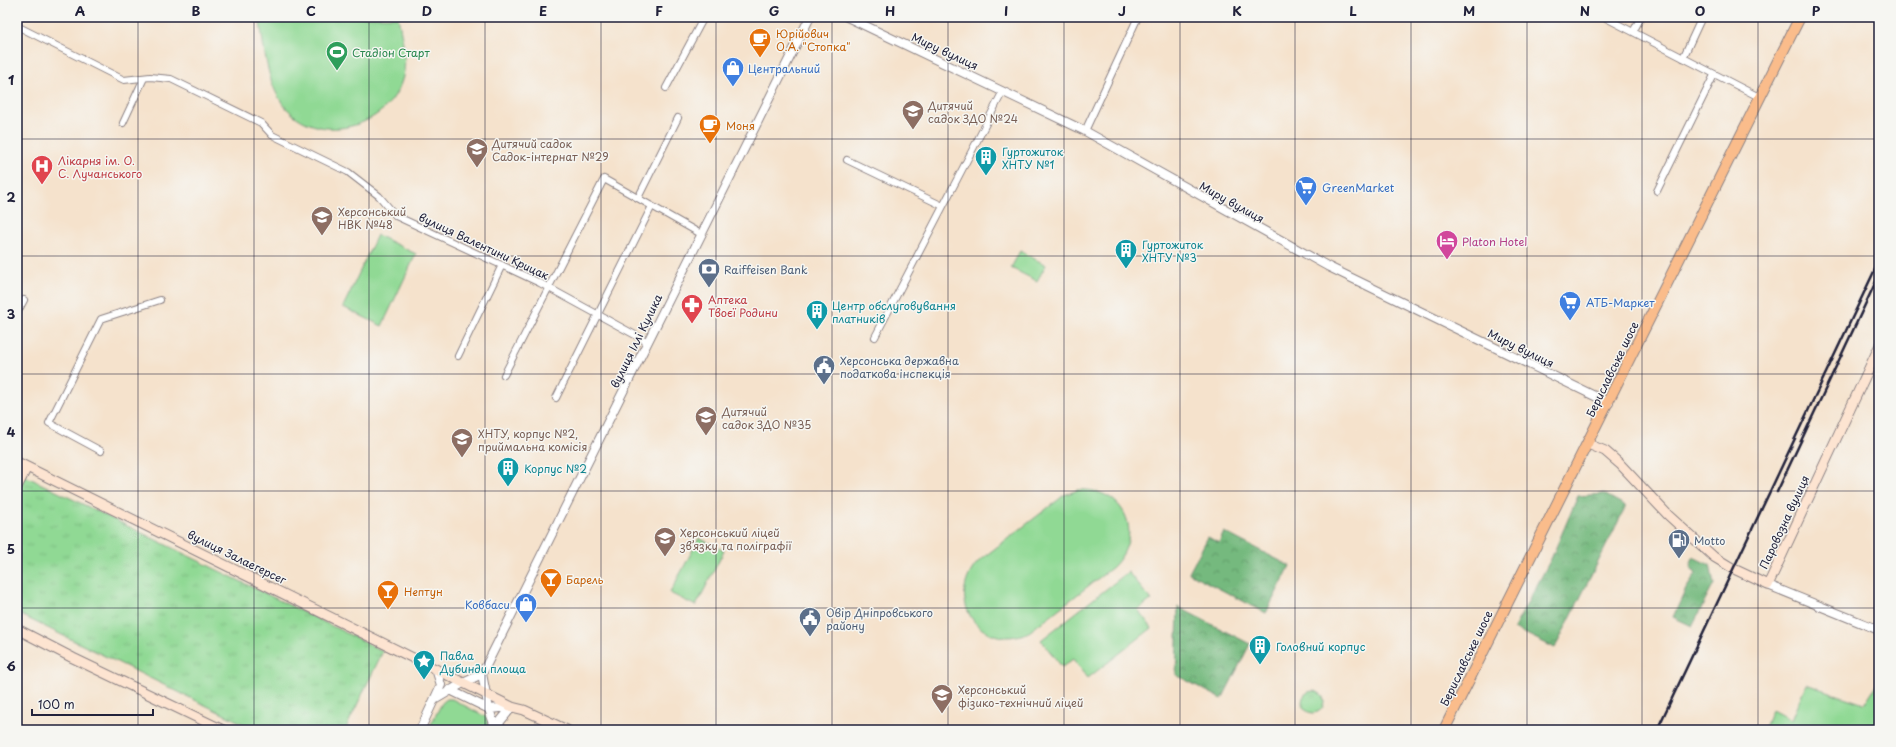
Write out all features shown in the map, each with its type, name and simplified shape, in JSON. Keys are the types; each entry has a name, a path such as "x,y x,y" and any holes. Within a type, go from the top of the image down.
{"main road":[{"name":"Бериславське шосе","path":"1444,730 1496,623 1609,403 1759,97 1800,17"},
{"name":"Паровозна вулиця","path":"1588,444 1605,451 1620,464 1668,515 1714,556 1734,569 1768,585 1879,347"},
{"name":"вулиця Залаегерсег","path":"17,462 436,668 512,707"},
{"path":"17,487 27,467"},
{"path":"17,629 73,658 223,730"},
{"path":"512,707 524,710 567,730"}],"street":[{"path":"666,88 704,17"},
{"name":"вулиця Іллі Кулика","path":"482,674 567,509 701,234 810,17"},
{"name":"Миру вулиця","path":"847,17 1085,131 1329,267 1609,403"},
{"path":"1085,131 1138,17"},
{"path":"1604,17 1759,97"},
{"path":"1633,32 1641,17"},
{"path":"1683,58 1702,17"},
{"name":"вулиця Валентини Крицак","path":"17,26 124,80 144,78 171,79 261,123 272,135 348,172 379,196 396,216 549,288 648,342"},
{"path":"1657,191 1714,75"},
{"path":"123,123 144,78"},
{"path":"875,337 1003,91"},
{"path":"638,198 678,118"},
{"path":"847,160 943,206"},
{"path":"504,375 604,179 701,234"},
{"path":"556,398 652,206"},
{"path":"458,356 502,265"},
{"path":"17,314 24,300"},
{"path":"101,451 49,423 101,319 160,300"},
{"path":"1768,585 1879,630"},
{"path":"420,730 436,700 441,685 436,668"},
{"path":"436,700 450,690 482,674 494,728"},
{"path":"450,690 489,709 512,707"},
{"path":"494,728 512,707"}],"green space":[{"name":"Стадіон Старт","path":"259,17 398,17 405,58 401,83 392,99 380,112 365,121 348,127 330,128 313,125 297,117 283,104 277,95 266,62"},
{"path":"377,235 416,254 382,326 343,307"},
{"path":"1020,251 1046,265 1037,281 1011,268"},
{"path":"17,472 383,651 345,730 256,730 17,613"},
{"path":"1078,490 1094,491 1108,496 1118,504 1125,515 1129,527 1128,541 1123,554 1113,567 1029,632 1011,637 995,635 982,629 972,618 966,605 965,590 969,575 980,560 1064,495"},
{"path":"1604,494 1626,506 1555,648 1514,628 1551,559 1578,496"},
{"path":"1224,532 1290,566 1266,613 1189,573 1208,537 1219,543"},
{"path":"699,538 724,551 696,606 670,593"},
{"path":"1693,557 1710,565 1714,584 1692,626 1673,617 1686,589 1696,574 1690,567"},
{"path":"1128,572 1151,600 1138,610 1152,628 1088,678 1073,659 1062,667 1041,640"},
{"path":"1178,607 1250,644 1222,699 1176,675"},
{"path":"1806,684 1864,704 1877,684 1879,686 1879,730 1764,730 1772,710 1791,720"},
{"path":"1313,691 1321,694 1324,702 1321,710 1313,713 1305,710 1302,702 1305,694"},
{"path":"447,699 452,699 486,717 488,723 485,730 428,730 442,703"}],"railway":[{"path":"1657,730 1879,261"},
{"path":"1777,492 1879,275"}],"place":[{"name":"Юрійович О.А. \"Стопка\"","path":"760,58"},
{"name":"Стадіон Старт","path":"337,72"},
{"name":"Центральний","path":"733,88"},
{"name":"Дитячий садок ЗДО №24","path":"913,130"},
{"name":"Моня","path":"710,144"},
{"name":"Дитячий садок Садок-інтернат №29","path":"477,168"},
{"name":"Гуртожиток ХНТУ №1","path":"986,176"},
{"name":"Лікарня ім. О. С. Лучанського","path":"42,186"},
{"name":"GreenMarket","path":"1306,206"},
{"name":"Херсонський НВК №48","path":"322,236"},
{"name":"Platon Hotel","path":"1447,260"},
{"name":"Гуртожиток ХНТУ №3","path":"1126,270"},
{"name":"Raiffeisen Bank","path":"709,288"},
{"name":"АТБ-Маркет","path":"1570,322"},
{"name":"Аптека Твоєї Родини","path":"692,324"},
{"name":"Центр обслуговування платників","path":"817,330"},
{"name":"Херсонська державна податкова інспекція","path":"824,386"},
{"name":"Дитячий садок ЗДО №35","path":"706,436"},
{"name":"ХНТУ, корпус №2, приймальна комісія","path":"462,458"},
{"name":"Корпус №2","path":"508,488"},
{"name":"Херсонський ліцей зв’язку та поліграфії","path":"665,558"},
{"name":"Motto","path":"1679,560"},
{"name":"Барель","path":"551,598"},
{"name":"Нептун","path":"388,610"},
{"name":"Ковбаси","path":"526,624"},
{"name":"Овір Дніпровського району","path":"810,638"},
{"name":"Головний корпус","path":"1260,666"},
{"name":"Павла Дубинди площа","path":"424,680"},
{"name":"Херсонський фізико-технічний ліцей","path":"942,714"}]}
